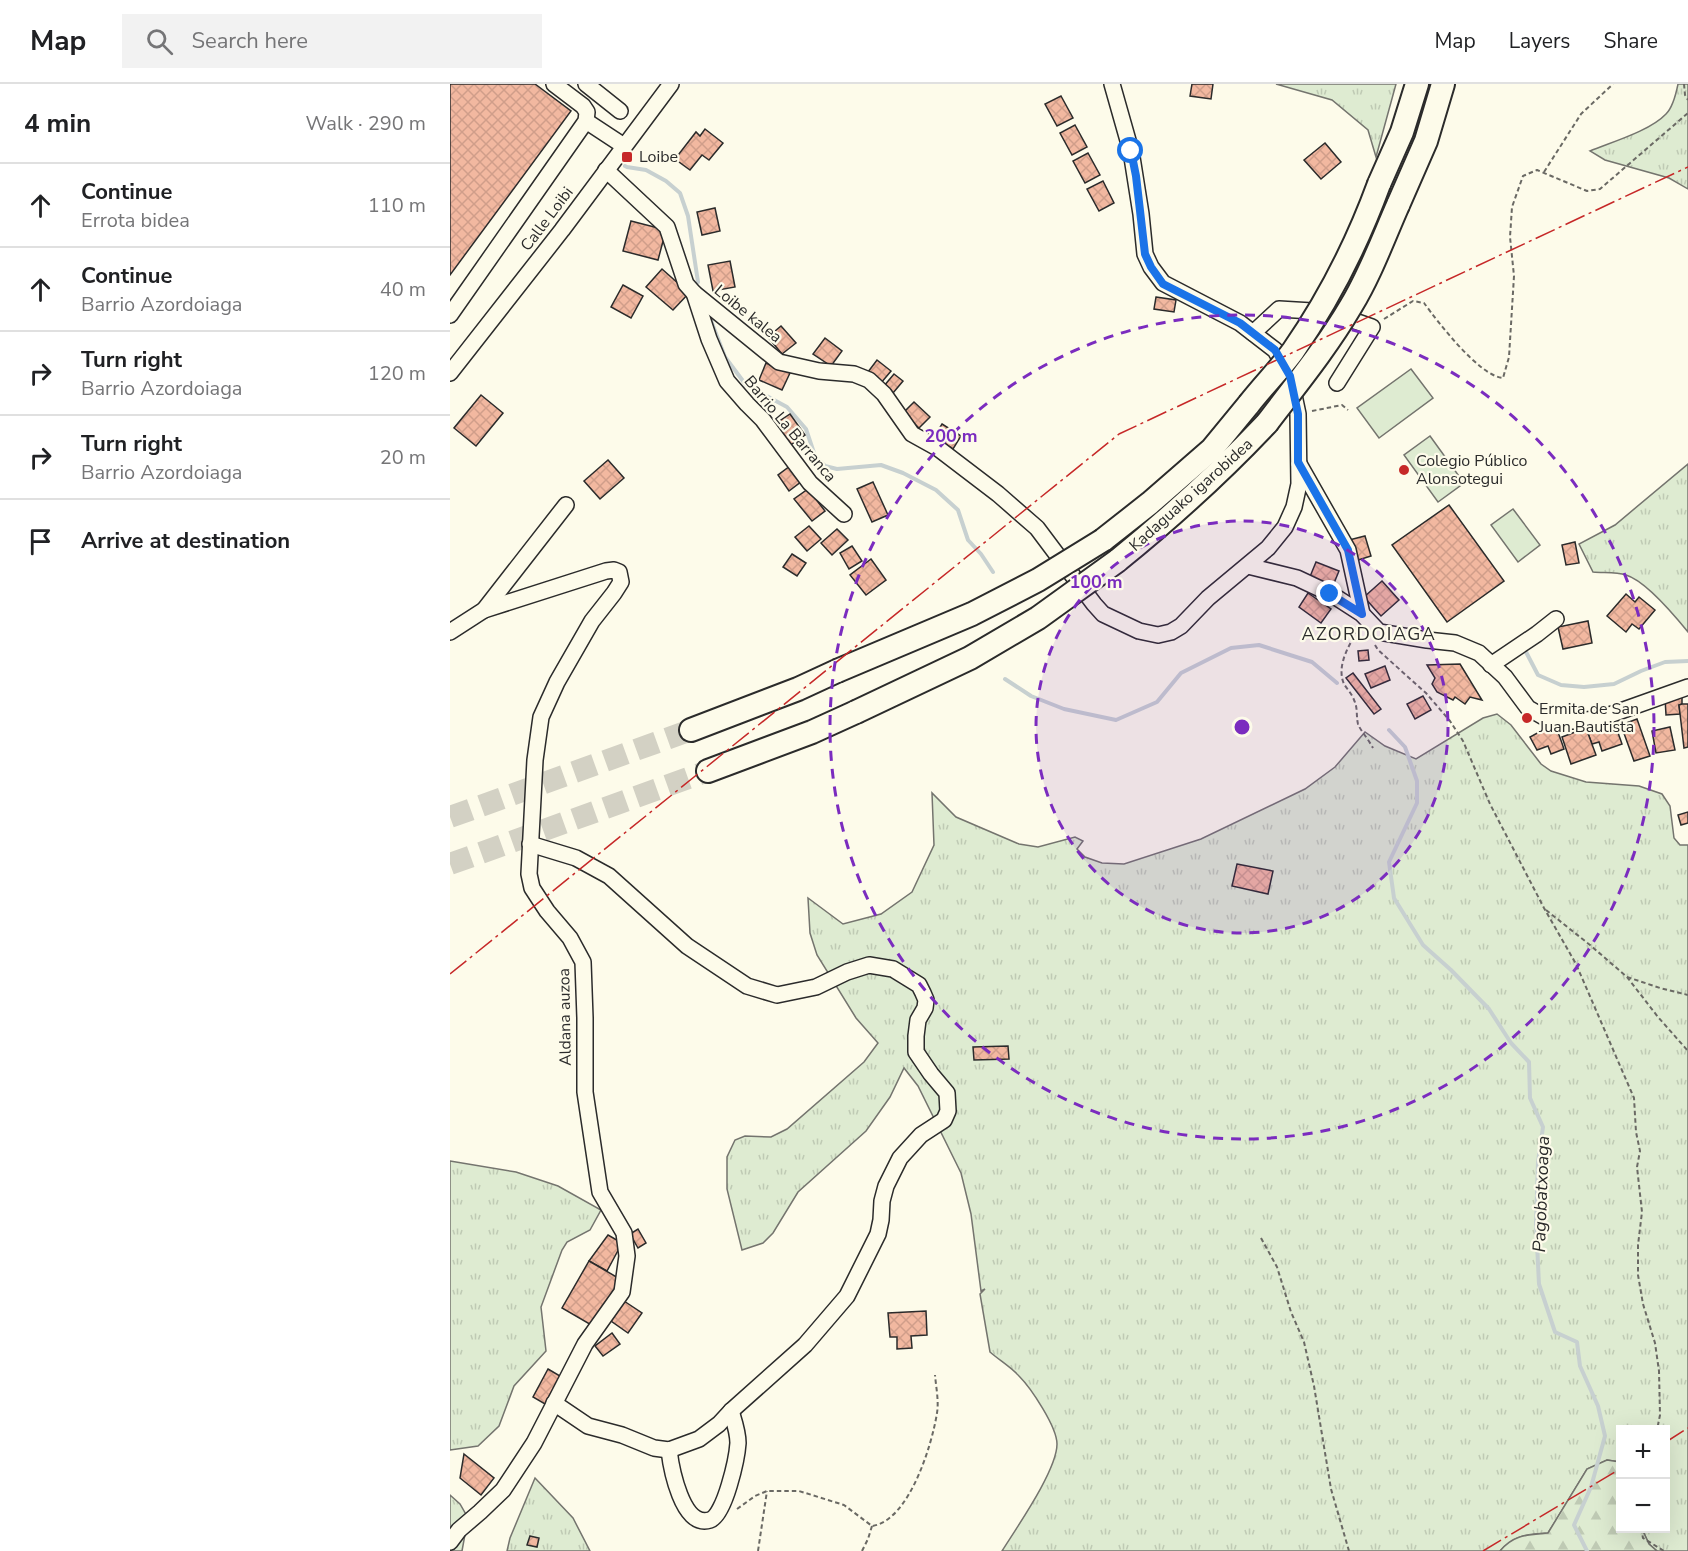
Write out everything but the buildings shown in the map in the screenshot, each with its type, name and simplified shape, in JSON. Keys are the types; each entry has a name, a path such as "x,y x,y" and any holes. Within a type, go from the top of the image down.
{"highway":[{"name":"Kadaguako igarobidea","path":"691,730 798,689 972,614 1038,580 1103,540 1212,449 1292,352 1331,292 1366,219 1402,132 1417,84"},
{"name":"Kadaguako igarobidea","path":"708,771 812,732 856,712 970,658 1038,618 1161,526 1230,463 1267,423 1352,306 1426,141 1443,84"}],"street":[{"path":"450,315 586,121 587,112 583,106 554,84"},
{"path":"586,84 620,111"},
{"name":"Calle Loibi","path":"450,373 562,230 671,84"},
{"name":"Loibe kalea","path":"606,170 668,227 686,284 694,293 778,362 819,371 854,374 869,380 884,394 912,434 939,449 998,494 1037,528 1103,614 1139,631 1158,635 1171,632 1181,626 1208,598 1268,548 1285,527 1294,507 1299,484 1298,414 1290,376 1275,350 1240,323 1163,284 1151,267 1145,254 1139,195 1131,151 1112,84"},
{"path":"586,121 624,146"},
{"name":"Barrio La Barranca","path":"694,293 726,381 763,420 810,483 844,514"},
{"path":"1253,333 1279,309 1329,312 1372,327 1337,383"},
{"path":"1298,462 1348,550 1364,616"},
{"path":"450,632 484,610 566,505"},
{"path":"1248,566 1297,578 1330,594 1364,616 1379,632 1455,643 1479,653 1505,677 1528,708 1542,716 1559,721 1580,721 1601,717 1688,687"},
{"name":"Aldana auzoa","path":"450,1542 459,1530 503,1490 534,1443 585,1344 622,1292 627,1256 624,1233 600,1192 590,1126 585,1092 583,962 570,938 532,888 529,874 535,760 541,717 557,682 592,621 621,582 619,572 606,571 484,610"},
{"path":"1491,665 1556,619"},
{"path":"530,844 576,858 609,876 687,946 747,986 777,995 816,987 869,964 893,969 919,986 926,1000 925,1008 918,1020 916,1052 947,1093 948,1111 944,1120 921,1135 900,1158 886,1186 878,1234 846,1296 805,1345 719,1424 699,1439 669,1450 654,1448 622,1435 588,1426 554,1403"},
{"path":"669,1450 672,1475 681,1499 689,1512 699,1520 710,1520 716,1515 731,1482 738,1441 731,1411"}],"path":[{"path":"1544,172 1581,114 1612,84"},
{"path":"1684,84 1688,100"},
{"path":"1372,327 1413,301 1419,301 1424,303 1445,331 1481,368 1497,378 1503,378 1509,357 1514,276 1510,237 1512,207 1523,176 1537,171 1544,172 1587,191 1600,189 1688,113"},
{"path":"1298,414 1342,405 1345,400"},
{"path":"1342,405 1348,410"},
{"path":"1364,616 1342,664 1341,674 1343,682 1356,702 1358,724 1373,748"},
{"path":"1378,650 1426,693 1450,721 1463,741 1490,804 1576,964 1634,1098 1636,1132 1640,1151 1637,1167 1642,1212 1638,1245 1638,1275 1655,1343 1659,1371 1660,1415 1658,1425"},
{"path":"1544,908 1627,976 1658,1017 1688,1051"},
{"path":"1627,976 1688,995"},
{"path":"1261,1238 1277,1268 1304,1342 1314,1386 1331,1489 1349,1551"},
{"path":"710,1520 722,1517 767,1491 799,1491 833,1500 844,1505 872,1526 879,1525 897,1511 914,1488 930,1446 938,1411 935,1375"},
{"path":"758,1551 767,1491"},
{"path":"862,1551 872,1526"},
{"path":"1642,1533 1643,1538 1664,1551"}],"green space":[{"path":"1276,84 1396,84 1376,157 1368,130 1332,100"},
{"path":"1678,84 1688,84 1688,189 1669,178 1605,160 1590,151 1659,120 1671,108"},
{"path":"1411,369 1433,398 1379,438 1357,408"},
{"path":"1430,436 1464,483 1438,502 1404,455"},
{"path":"1688,464 1688,632 1660,600 1642,584 1618,573 1593,572 1579,544 1615,525"},
{"path":"1513,509 1540,545 1518,562 1491,525"},
{"path":"1497,714 1511,725 1541,764 1551,771 1586,782 1639,786 1662,794 1670,806 1674,838 1680,845 1688,845 1688,1551 1657,1551 1649,1544 1644,1533 1670,1533 1670,1425 1616,1425 1616,1461 1607,1460 1587,1469 1548,1533 1522,1536 1500,1551 1002,1551 1044,1483 1055,1455 1056,1437 1043,1408 1024,1382 990,1352 980,1294 985,1289 981,1291 971,1214 961,1173 918,1086 904,1068 890,1097 866,1131 798,1192 773,1233 763,1243 742,1250 727,1189 727,1157 735,1140 745,1136 771,1137 787,1129 864,1062 878,1043 856,1018 817,955 810,933 808,898 843,924 881,914 912,892 934,845 932,793 956,817 1019,844 1038,847 1075,837 1083,841 1077,849 1085,857 1102,863 1124,864 1201,839 1305,789 1335,767 1365,732 1385,746 1416,759 1483,718"},
{"path":"450,1161 516,1172 558,1186 601,1210 590,1230 567,1242 562,1250 541,1307 546,1351 514,1386 499,1426 478,1446 450,1450"},
{"path":"1607,1460 1616,1461 1616,1533 1644,1533 1649,1544 1657,1551 1500,1551 1516,1538 1548,1533 1587,1469"},
{"path":"535,1478 573,1518 590,1551 507,1551 510,1538"},
{"path":"450,1495 460,1504 468,1518 462,1551 450,1551"}],"waterway":[{"name":"Pagobatxoaga","path":"625,166 646,170 666,181 680,193 688,216 698,282"},
{"name":"Pagobatxoaga","path":"710,318 725,357 746,385 787,407 806,429 815,456 825,466 837,469 881,465 903,473 936,490 958,510 968,540 993,572"},
{"name":"Pagobatxoaga","path":"1005,679 1031,696 1064,709 1116,720 1157,702 1181,673 1231,648 1259,645 1312,662 1337,683"},
{"path":"1525,650 1538,675 1561,685 1584,687 1614,684 1665,662 1688,661"},
{"name":"Pagobatxoaga","path":"1389,730 1405,747 1417,781 1417,803 1389,862 1394,898 1423,945 1489,1009 1511,1043 1529,1062 1530,1098 1543,1127 1538,1162 1536,1223 1539,1284 1555,1332 1577,1342 1580,1366 1598,1406 1605,1436 1591,1487 1574,1525 1587,1551"}],"tunnel":[{"path":"450,817 691,730"},
{"path":"450,864 708,771"}],"power":[{"path":"450,974 1119,434 1688,167"},
{"path":"1670,1439 1688,1428"},
{"path":"1483,1551 1616,1471"}],"place":[{"name":"Loibe","path":"627,157"},
{"name":"Colegio Público Alonsotegui","path":"1404,470"},
{"name":"Ermita de San Juan Bautista","path":"1527,718"}],"district":[{"name":"AZORDOIAGA","path":"1369,634"}],"route":[{"path":"1131,151 1145,254 1163,284 1240,323 1275,350 1290,376 1298,414 1298,462 1348,550 1362,614 1330,594"}]}
